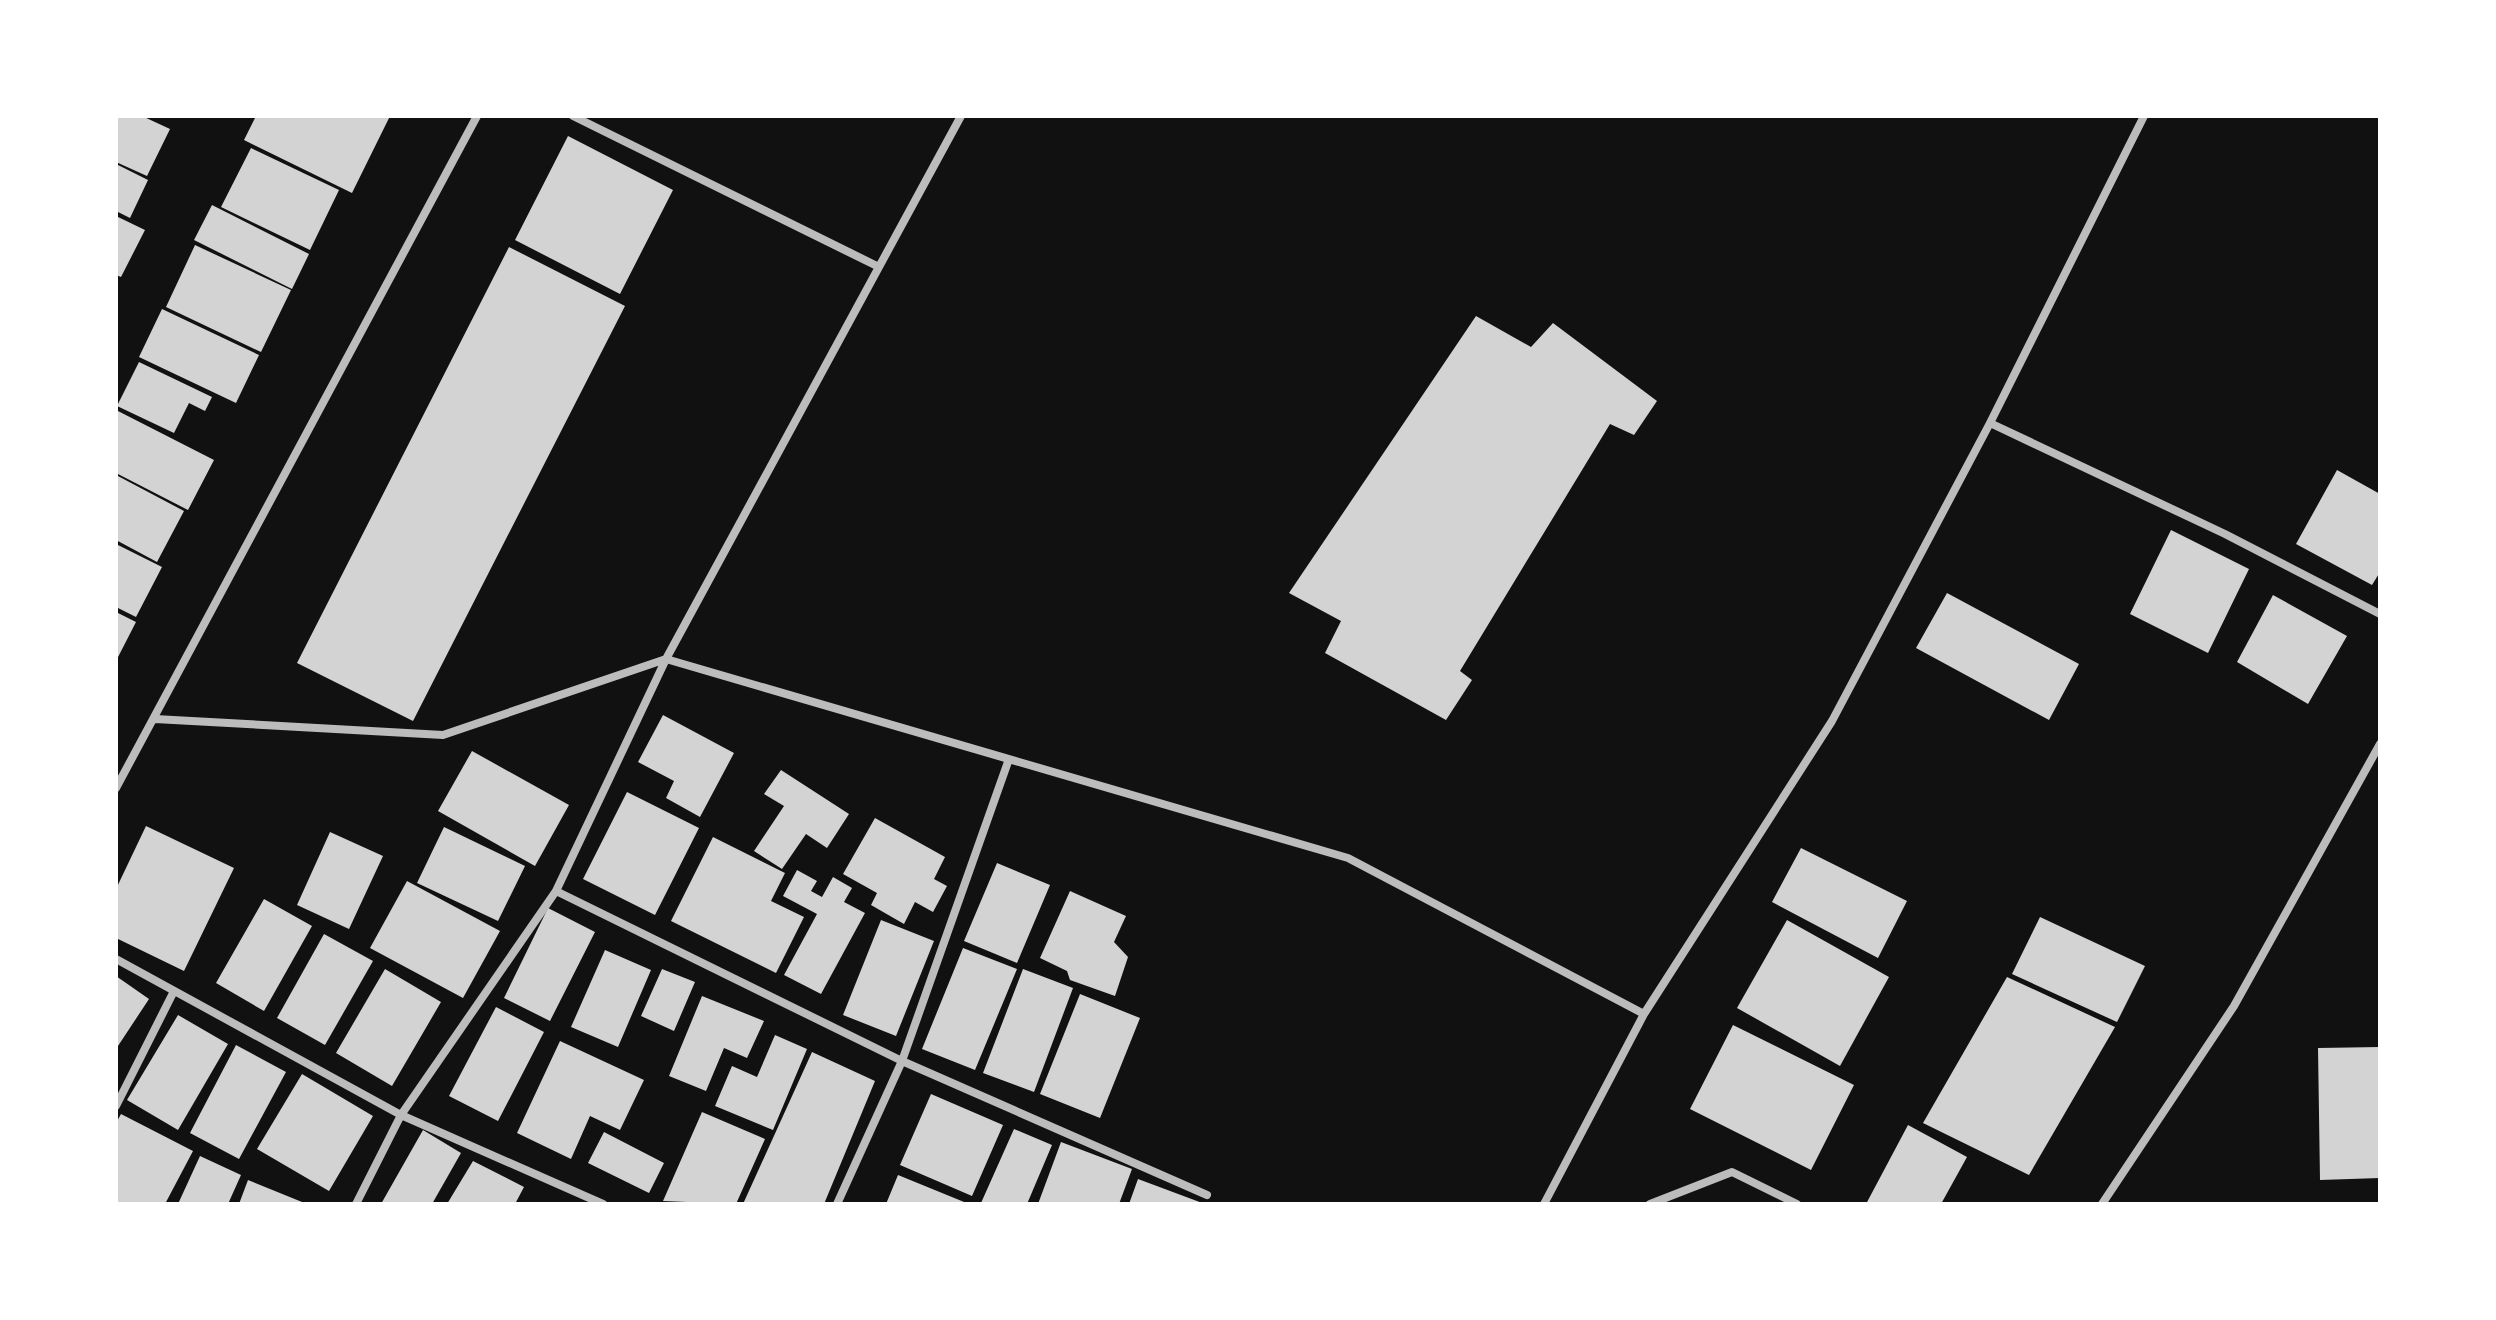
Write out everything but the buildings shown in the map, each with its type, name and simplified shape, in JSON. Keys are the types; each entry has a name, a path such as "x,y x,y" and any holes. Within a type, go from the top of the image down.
{"street":[{"path":"116,788 477,116"},
{"path":"573,116 879,267"},
{"path":"356,1204 401,1115 556,891 666,659 961,116"},
{"path":"1544,1204 1644,1014 1832,721 1990,423 2144,116"},
{"path":"1990,423 2225,534 2380,614"},
{"path":"155,719 443,735 666,659 1348,858 1644,1014"},
{"path":"2102,1204 2234,1006 2380,744"},
{"path":"837,1204 902,1061 1009,759"},
{"path":"556,891 902,1061 1207,1195"},
{"path":"116,959 173,993 401,1115 603,1204"},
{"path":"116,1106 173,993"},
{"path":"1650,1204 1732,1172 1797,1204"}]}
